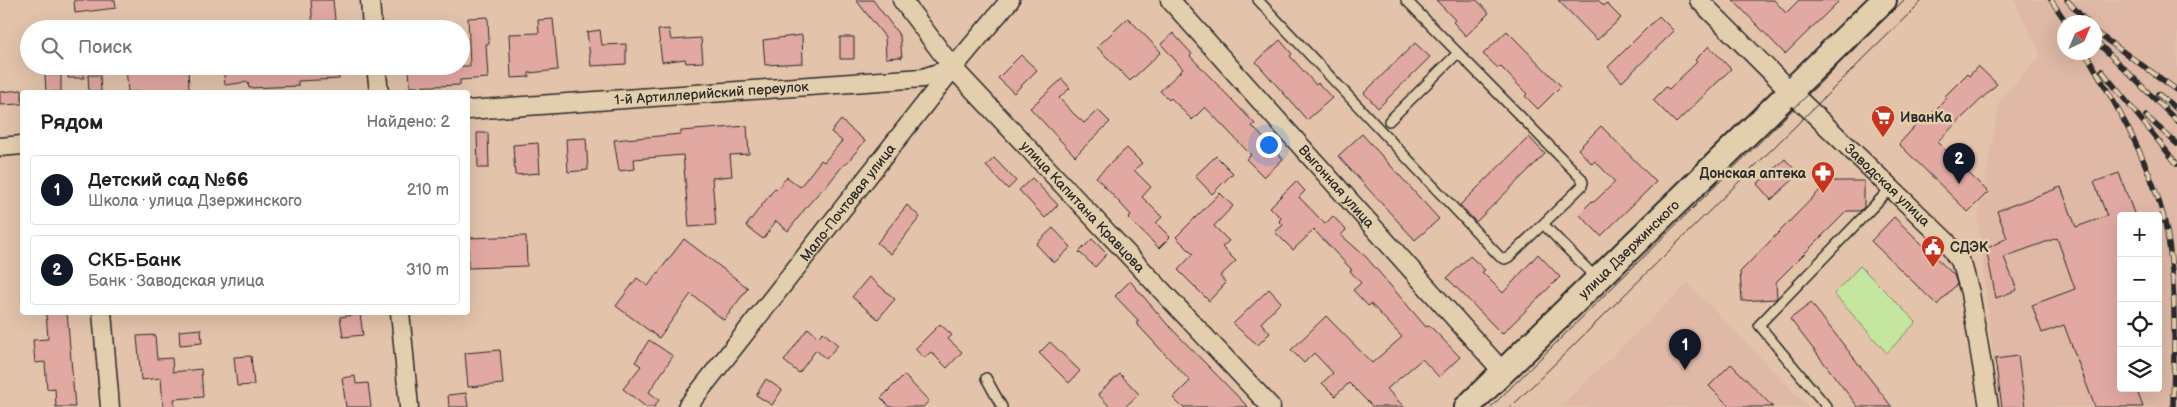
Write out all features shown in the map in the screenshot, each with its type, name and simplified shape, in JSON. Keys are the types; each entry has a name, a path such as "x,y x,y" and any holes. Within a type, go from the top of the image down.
{"main road":[{"name":"улица Дзержинского","path":"1467,407 1884,0"}],"street":[{"path":"370,0 371,20"},
{"name":"улица Капитана Кравцова","path":"902,0 954,68 1271,407"},
{"name":"Мало-Почтовая улица","path":"687,407 954,68 1010,0"},
{"name":"Выгонная улица","path":"1170,0 1503,372"},
{"path":"1699,0 1790,90"},
{"name":"1-й Артиллерийский переулок","path":"470,110 922,78 954,68"},
{"path":"377,75 379,90"},
{"name":"Заводская улица","path":"1790,90 1946,241 1963,267 1970,293 1989,407"},
{"path":"0,147 20,145"},
{"path":"102,315 110,407"},
{"path":"400,315 409,407"}],"lane":[{"path":"1258,0 1500,257 1505,259 1584,182 1406,0"},
{"path":"1389,121 1458,53"},
{"path":"1826,407 1759,325 1891,188"},
{"path":"1543,224 1597,279"},
{"path":"986,378 1002,407"}],"shaded area":[{"path":"2014,0 2177,0 2177,407 1999,407 1978,219 2000,100 2041,56"},
{"path":"1688,283 1808,407 1560,407"}],"green space":[{"path":"1860,266 1916,322 1887,353 1834,294"}],"building":[{"path":"74,0 115,0 116,8 75,13"},
{"path":"311,0 333,0 335,20 312,20"},
{"path":"856,0 873,0 900,36 902,58 886,58 885,37"},
{"path":"1436,0 1477,0 1489,13 1466,36 1453,22 1455,20"},
{"path":"1558,0 1598,0 1604,6 1606,3 1621,18 1597,40"},
{"path":"1733,0 1774,0 1786,13 1799,0 1840,0 1785,54"},
{"path":"1659,16 1674,31 1622,82 1608,67"},
{"path":"488,17 489,44 486,44 488,78 460,80 460,85 410,87 409,75 470,75 470,20 468,18"},
{"path":"1128,18 1161,52 1130,81 1097,47"},
{"path":"553,19 558,70 529,73 529,77 511,78 509,34 539,33 538,20"},
{"path":"669,29 671,40 701,38 703,62 686,63 685,59 662,62 658,30"},
{"path":"600,30 602,45 626,44 626,64 591,66 587,32"},
{"path":"1507,31 1561,86 1538,109 1525,96 1527,94 1500,66 1498,68 1483,54"},
{"path":"1173,33 1192,54 1190,56 1255,124 1252,126 1283,159 1264,177 1246,159 1251,155 1205,107 1192,120 1171,98 1169,100 1160,91 1183,69 1161,44"},
{"path":"802,35 803,63 765,65 763,40"},
{"path":"840,37 854,37 854,59 840,59"},
{"path":"1280,40 1292,54 1290,56 1316,85 1318,83 1332,98 1307,120 1256,62"},
{"path":"1415,43 1430,57 1378,108 1364,93"},
{"path":"1709,46 1731,69 1676,123 1653,100 1666,87 1669,89 1697,62 1695,60"},
{"path":"1021,55 1037,70 1014,93 998,78"},
{"path":"1978,66 1997,84 1937,142 1988,192 1968,212 1899,144 1927,113 1930,115 1947,98 1945,96"},
{"path":"45,75 61,75 61,90 46,90"},
{"path":"68,75 84,75 84,78 68,78"},
{"path":"88,75 100,75 101,90 89,90"},
{"path":"127,75 188,75 189,89 128,90"},
{"path":"224,75 339,75 339,79 298,81 298,86 249,88 248,82 225,85"},
{"path":"1062,79 1070,88 1059,98 1075,115 1084,123 1098,110 1110,122 1075,156 1030,108"},
{"path":"20,90 20,104 0,105 0,92"},
{"path":"841,120 865,141 808,205 788,231 776,221 763,239 746,226 775,188 777,189 787,177 800,187 821,160 824,162 842,141 831,132"},
{"path":"747,126 749,154 730,155 732,176 712,178 716,225 689,227 683,155 634,159 635,169 619,171 614,140 681,134 681,131"},
{"path":"1601,126 1656,182 1601,236 1579,214 1615,182 1595,161 1592,164 1578,149"},
{"path":"477,133 488,133 489,168 478,168"},
{"path":"1362,134 1439,219 1415,240 1338,156"},
{"path":"1529,137 1545,154 1476,222 1460,205"},
{"path":"586,138 588,170 568,172 566,139"},
{"path":"538,143 540,173 515,175 513,145"},
{"path":"1127,148 1142,163 1134,170 1151,187 1142,197 1162,217 1156,223 1170,237 1159,248 1128,218 1131,215 1096,177"},
{"path":"1216,156 1233,173 1212,194 1195,176"},
{"path":"994,158 1016,181 1008,189 986,166"},
{"path":"1785,159 1799,174 1771,200 1757,184"},
{"path":"2119,173 2134,212 2117,212 2117,392 2137,392 2143,407 2095,407 2064,325 2042,333 2032,305 2075,289 2057,238 2004,257 2017,290 1996,298 1986,249 2007,238 1997,211 2061,187 2076,227 2107,216 2094,182"},
{"path":"1032,178 1058,205 1045,218 1019,190"},
{"path":"1296,181 1305,191 1299,197 1325,224 1333,216 1346,230 1341,235 1366,257 1426,327 1429,325 1460,357 1439,377 1422,359 1387,389 1404,407 1373,407 1349,383 1335,396 1322,383 1333,373 1314,353 1304,363 1291,350 1326,316 1372,363 1402,337 1371,304 1368,306 1353,290 1361,283 1350,271 1352,270 1314,230 1293,250 1275,232 1283,225 1279,221 1281,218 1270,207"},
{"path":"1829,181 1864,181 1864,207 1860,211 1847,211 1776,282 1777,298 1742,301 1740,272"},
{"path":"1220,193 1233,206 1214,226 1229,241 1222,247 1236,261 1220,276 1226,283 1209,301 1178,270 1193,254 1176,237"},
{"path":"907,205 920,217 891,254 877,243"},
{"path":"1894,217 1954,275 1957,284 1937,305 1871,241"},
{"path":"1053,228 1071,247 1054,263 1036,244"},
{"path":"526,236 527,266 470,268 470,238"},
{"path":"684,239 748,288 724,320 691,294 659,338 616,306 637,278 648,286"},
{"path":"1092,239 1107,254 1095,267 1079,252"},
{"path":"1538,254 1560,277 1502,334 1447,278 1470,256 1485,270 1482,272 1503,293"},
{"path":"869,277 895,299 878,319 852,297"},
{"path":"1130,281 1167,324 1248,407 1182,407 1173,398 1190,381 1136,323 1139,321 1115,296"},
{"path":"1269,289 1281,302 1261,323 1270,333 1258,345 1233,324"},
{"path":"1811,303 1892,407 1858,407 1790,319"},
{"path":"46,315 67,315 75,407 56,407 55,388 47,389 45,362 35,363 33,340 48,339"},
{"path":"360,315 363,335 343,337 340,317"},
{"path":"940,324 952,335 948,339 962,352 947,368 931,352 924,358 915,349"},
{"path":"808,328 818,337 823,332 838,345 826,359 816,350 799,373 784,361"},
{"path":"201,329 202,343 180,345 179,331"},
{"path":"155,335 157,359 172,358 173,372 201,369 203,397 174,399 175,407 163,407 161,378 141,380 137,336"},
{"path":"649,340 673,356 649,392 659,400 654,407 646,407 623,389 641,366 635,362"},
{"path":"1050,342 1080,371 1069,383 1039,353"},
{"path":"500,350 503,384 468,387 465,353"},
{"path":"251,356 254,385 237,386 234,357"},
{"path":"2018,356 2025,407 2002,407 1995,359"},
{"path":"1731,364 1773,407 1730,407 1709,386"},
{"path":"1120,374 1139,394 1125,407 1110,407 1098,394"},
{"path":"904,375 929,401 923,407 890,407 881,398"},
{"path":"355,376 356,384 368,383 371,407 346,407 342,378"},
{"path":"766,379 782,390 772,405 756,395"},
{"path":"466,393 468,407 449,407 448,395"}],"tram line":[{"path":"1491,407 1904,0"},
{"path":"1511,407 1923,0"}],"railway":[{"path":"2051,0 2061,15"},
{"path":"2067,0 2081,15"},
{"path":"2102,37 2177,90"},
{"path":"2102,47 2177,121"},
{"path":"2090,60 2134,139 2153,185 2167,232 2172,275 2174,319 2173,407"},
{"path":"2102,71 2177,164"},
{"path":"2158,94 2177,109"},
{"path":"2146,116 2177,144"}],"place":[{"name":"ИванКа","path":"1883,138"},
{"name":"СКБ-Банк","path":"1959,184"},
{"name":"Донская аптека","path":"1823,194"},
{"name":"СДЭК","path":"1933,268"},
{"name":"Детский сад №66","path":"1685,370"}]}
